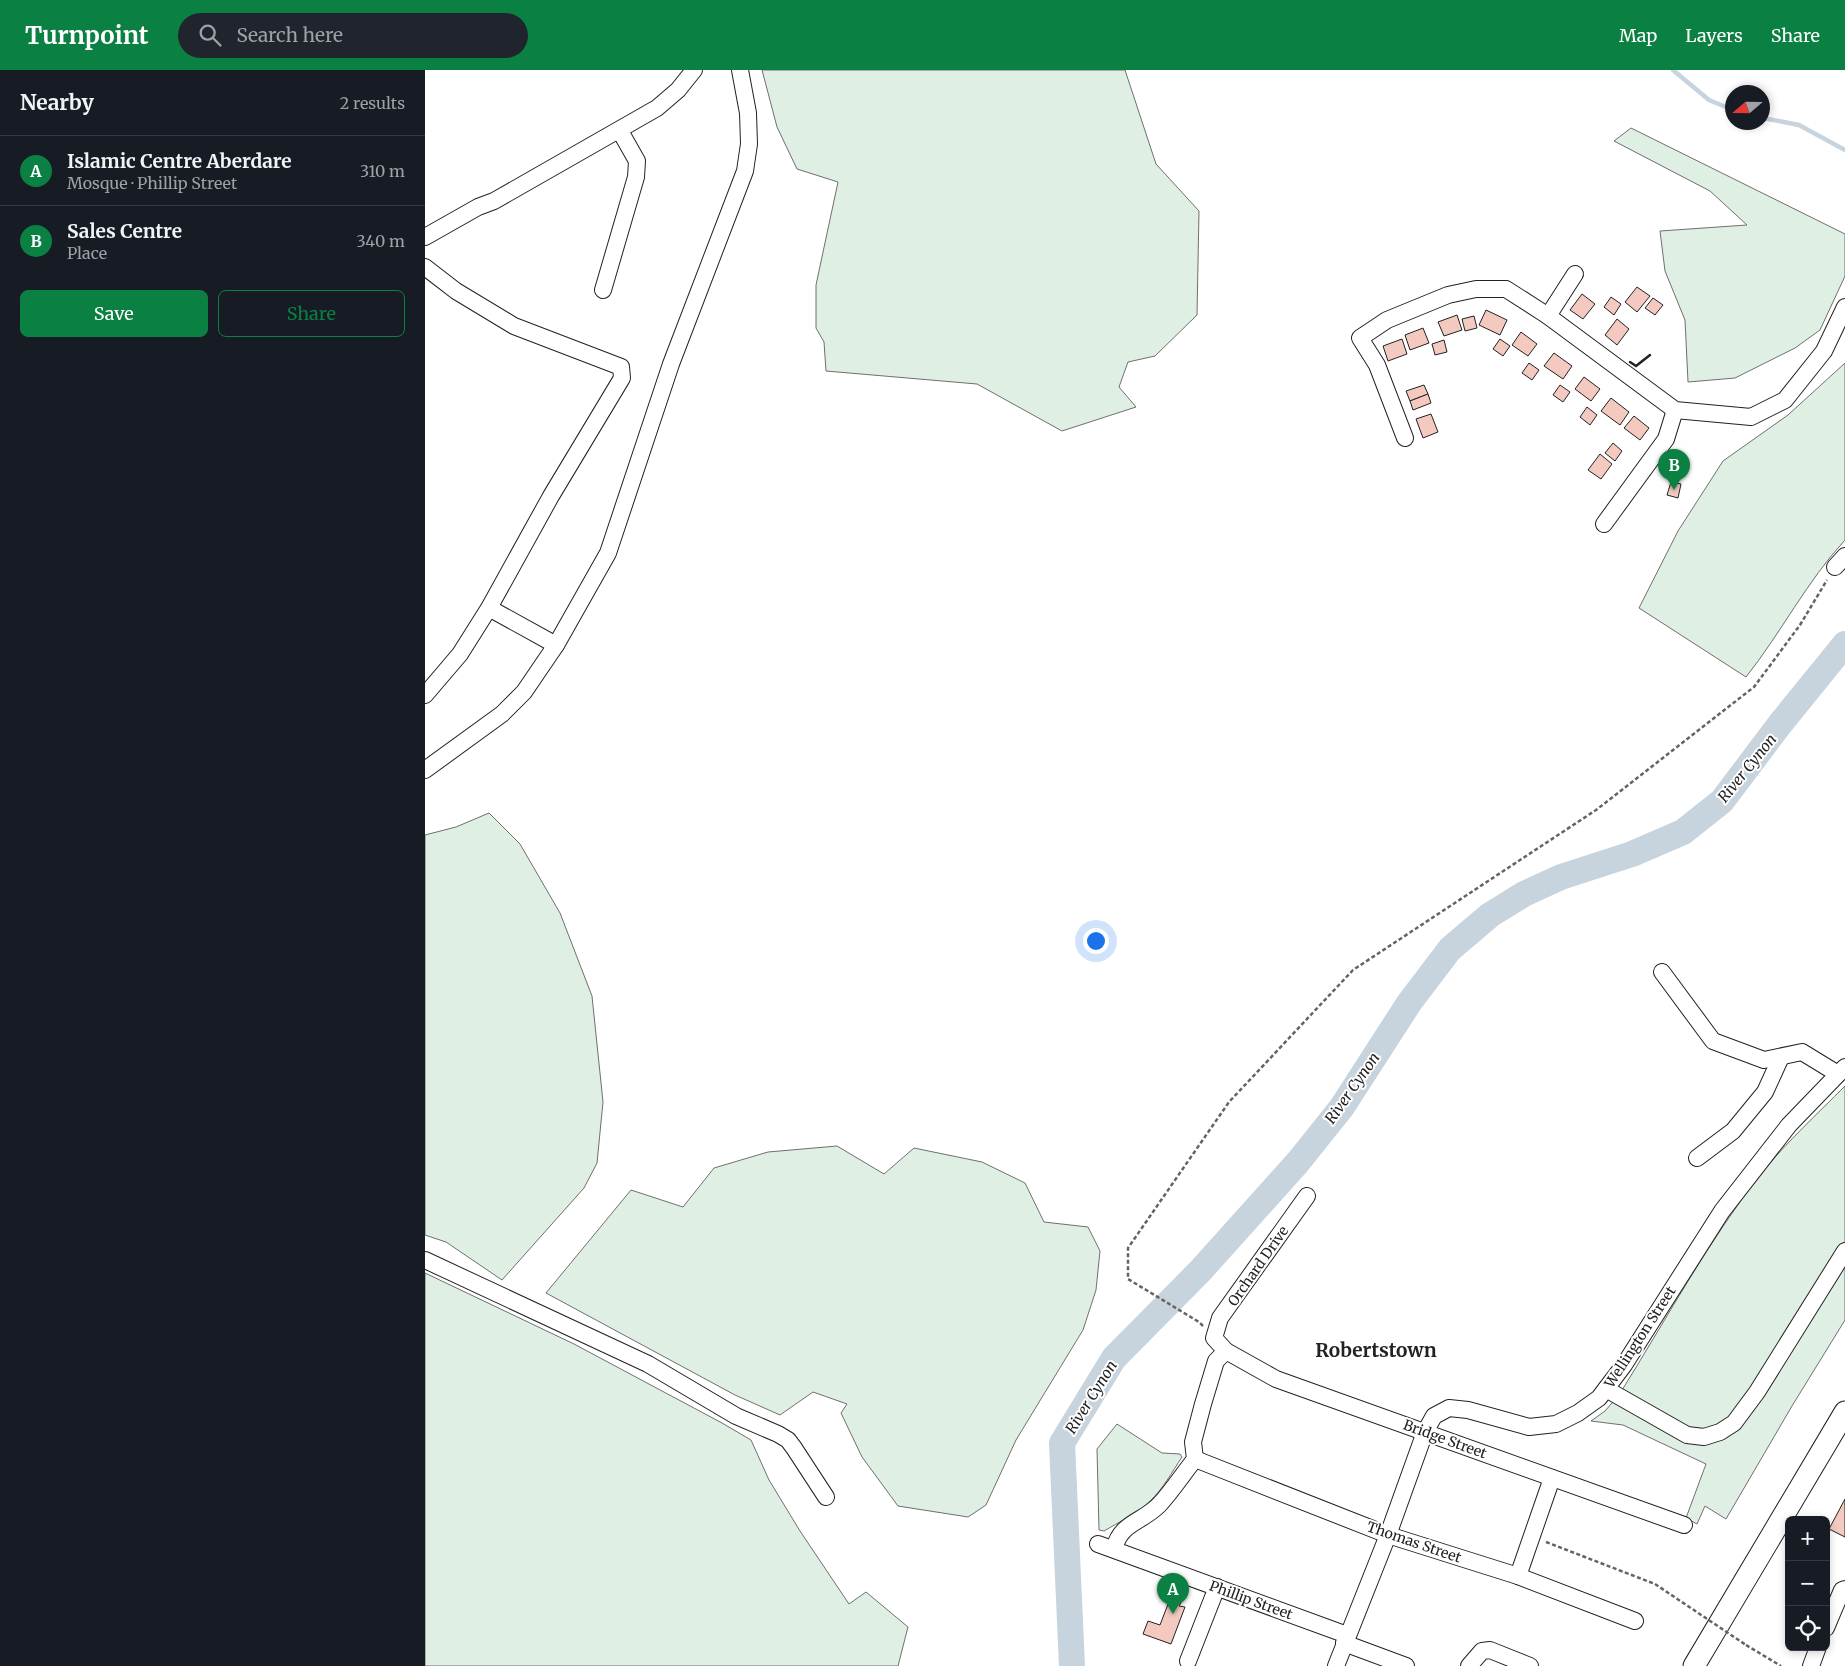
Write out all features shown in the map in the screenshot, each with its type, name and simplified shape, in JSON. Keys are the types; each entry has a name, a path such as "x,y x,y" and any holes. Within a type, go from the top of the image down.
{"main road":[{"path":"1694,1666 1845,1412"}],"street":[{"path":"425,237 478,207 495,201 620,131 657,108 678,90 694,70"},
{"path":"425,770 502,714 524,692 556,645 608,553 671,364 745,172 749,144 748,113 740,70"},
{"path":"603,290 636,176 637,161 620,131"},
{"path":"425,267 456,291 513,326 621,367 622,378 551,496 489,608 460,654 425,695"},
{"path":"1548,316 1575,274"},
{"path":"1405,438 1377,365 1360,338 1387,320 1448,295 1476,288 1506,289 1548,316 1675,410 1751,417 1785,400 1824,351 1845,307"},
{"path":"1604,524 1666,439 1675,410"},
{"path":"489,608 556,645"},
{"path":"1662,972 1713,1040 1764,1060 1802,1052 1842,1071"},
{"path":"1697,1158 1733,1131 1765,1092 1781,1057"},
{"name":"Wellington Street","path":"1336,1666 1388,1534 1425,1432 1434,1416 1449,1408 1468,1410 1529,1427 1555,1424 1578,1413 1599,1398 1623,1365 1722,1210 1789,1125 1842,1071"},
{"name":"Orchard Drive","path":"1214,1338 1221,1318 1307,1196"},
{"path":"1606,1389 1687,1435 1704,1437 1720,1432 1734,1423 1757,1392 1845,1251"},
{"path":"425,1260 648,1364 736,1416 778,1434 788,1440 794,1448 825,1497"},
{"name":"Bridge Street","path":"1214,1338 1226,1351 1277,1379 1684,1525"},
{"path":"1195,1458 1193,1442 1203,1404 1216,1361 1226,1351"},
{"name":"Thomas Street","path":"1195,1458 1388,1534 1518,1576 1635,1621"},
{"name":"Phillip Street","path":"1195,1458 1160,1504 1149,1514 1124,1528 1116,1540 1106,1547 1217,1587 1346,1639 1407,1666"},
{"path":"1518,1576 1553,1478"},
{"path":"1188,1661 1217,1587"},
{"path":"1830,1618 1842,1590 1845,1589"},
{"path":"1469,1666 1482,1651 1490,1650 1530,1666"},
{"path":"1811,1666 1817,1651"}],"path":[{"path":"1214,1338 1199,1322 1128,1279 1128,1248 1229,1102 1353,970 1596,810 1754,687 1800,625 1840,562"},
{"path":"1532,1537 1655,1584 1781,1666"}],"green space":[{"path":"762,70 1125,70 1156,164 1199,211 1197,315 1155,356 1128,362 1119,387 1136,407 1062,431 977,384 826,371 824,342 816,328 816,285 838,182 797,169 777,127"},
{"path":"1631,128 1845,234 1845,276 1820,330 1795,348 1735,378 1688,382 1685,320 1665,271 1660,231 1747,225 1710,191 1614,141"},
{"path":"1845,363 1845,540 1818,573 1746,677 1639,608 1678,531 1723,461 1788,415"},
{"path":"489,813 520,844 560,913 592,996 603,1102 597,1163 584,1188 502,1280 446,1242 425,1235 425,835 456,827"},
{"path":"1845,1086 1845,1320 1726,1519 1705,1506 1697,1524 1686,1518 1706,1464 1623,1425 1591,1421 1605,1411 1619,1395 1724,1225 1763,1171"},
{"path":"837,1146 884,1174 914,1148 982,1162 1025,1183 1044,1222 1088,1227 1100,1251 1096,1290 1083,1330 1016,1440 986,1505 968,1517 898,1506 862,1457 841,1413 847,1404 813,1392 780,1415 735,1395 546,1293 631,1190 683,1207 714,1168 768,1152"},
{"path":"425,1273 574,1344 751,1440 769,1480 800,1531 849,1604 866,1592 908,1627 898,1666 425,1666"},
{"path":"1117,1424 1162,1453 1180,1454 1182,1457 1163,1486 1145,1506 1104,1531 1099,1530 1097,1449"}],"building":[{"path":"1637,287 1650,296 1637,312 1625,302"},
{"path":"1582,294 1595,304 1583,319 1570,310"},
{"path":"1611,297 1621,304 1614,315 1604,307"},
{"path":"1653,298 1663,305 1655,315 1645,308"},
{"path":"1486,310 1507,320 1500,335 1479,325"},
{"path":"1457,315 1462,330 1444,336 1438,322"},
{"path":"1474,316 1477,328 1465,331 1462,319"},
{"path":"1617,319 1629,329 1617,345 1605,335"},
{"path":"1423,328 1429,343 1410,350 1405,335"},
{"path":"1521,332 1537,344 1528,356 1512,345"},
{"path":"1402,339 1407,354 1388,361 1383,346"},
{"path":"1500,339 1510,346 1503,356 1493,349"},
{"path":"1444,340 1447,352 1435,355 1432,344"},
{"path":"1554,353 1572,366 1563,379 1544,366"},
{"path":"1529,363 1539,370 1532,380 1522,373"},
{"path":"1584,377 1600,389 1591,401 1575,389"},
{"path":"1424,385 1428,394 1410,401 1406,391"},
{"path":"1560,385 1570,392 1563,402 1553,395"},
{"path":"1428,394 1431,403 1413,410 1410,401"},
{"path":"1611,398 1629,412 1620,425 1601,411"},
{"path":"1587,407 1597,415 1590,425 1580,417"},
{"path":"1431,414 1438,432 1423,438 1416,419"},
{"path":"1634,416 1649,428 1640,440 1624,428"},
{"path":"1613,443 1622,451 1615,461 1605,453"},
{"path":"1600,454 1612,464 1601,479 1588,470"},
{"path":"1671,482 1681,484 1678,498 1667,495"},
{"path":"1845,1499 1845,1537 1830,1530"},
{"path":"1173,1591 1177,1593 1176,1597 1183,1599 1179,1606 1185,1607 1171,1644 1143,1634 1148,1621 1160,1625"}],"waterway":[{"path":"1673,70 1709,100 1725,107"},
{"path":"1770,119 1799,125 1845,150"},
{"name":"River Cynon","path":"1072,1666 1062,1443 1114,1358 1201,1270 1298,1162 1342,1107 1409,1003 1450,949 1490,915 1524,894 1561,877 1632,854 1683,832 1722,801 1780,724 1845,644"}],"wall":[{"path":"1630,362 1636,366 1650,355"}],"place":[{"name":"Sales Centre","path":"1674,490"},
{"name":"Islamic Centre Aberdare","path":"1173,1614"}],"district":[{"name":"Robertstown","path":"1376,1350"}]}
